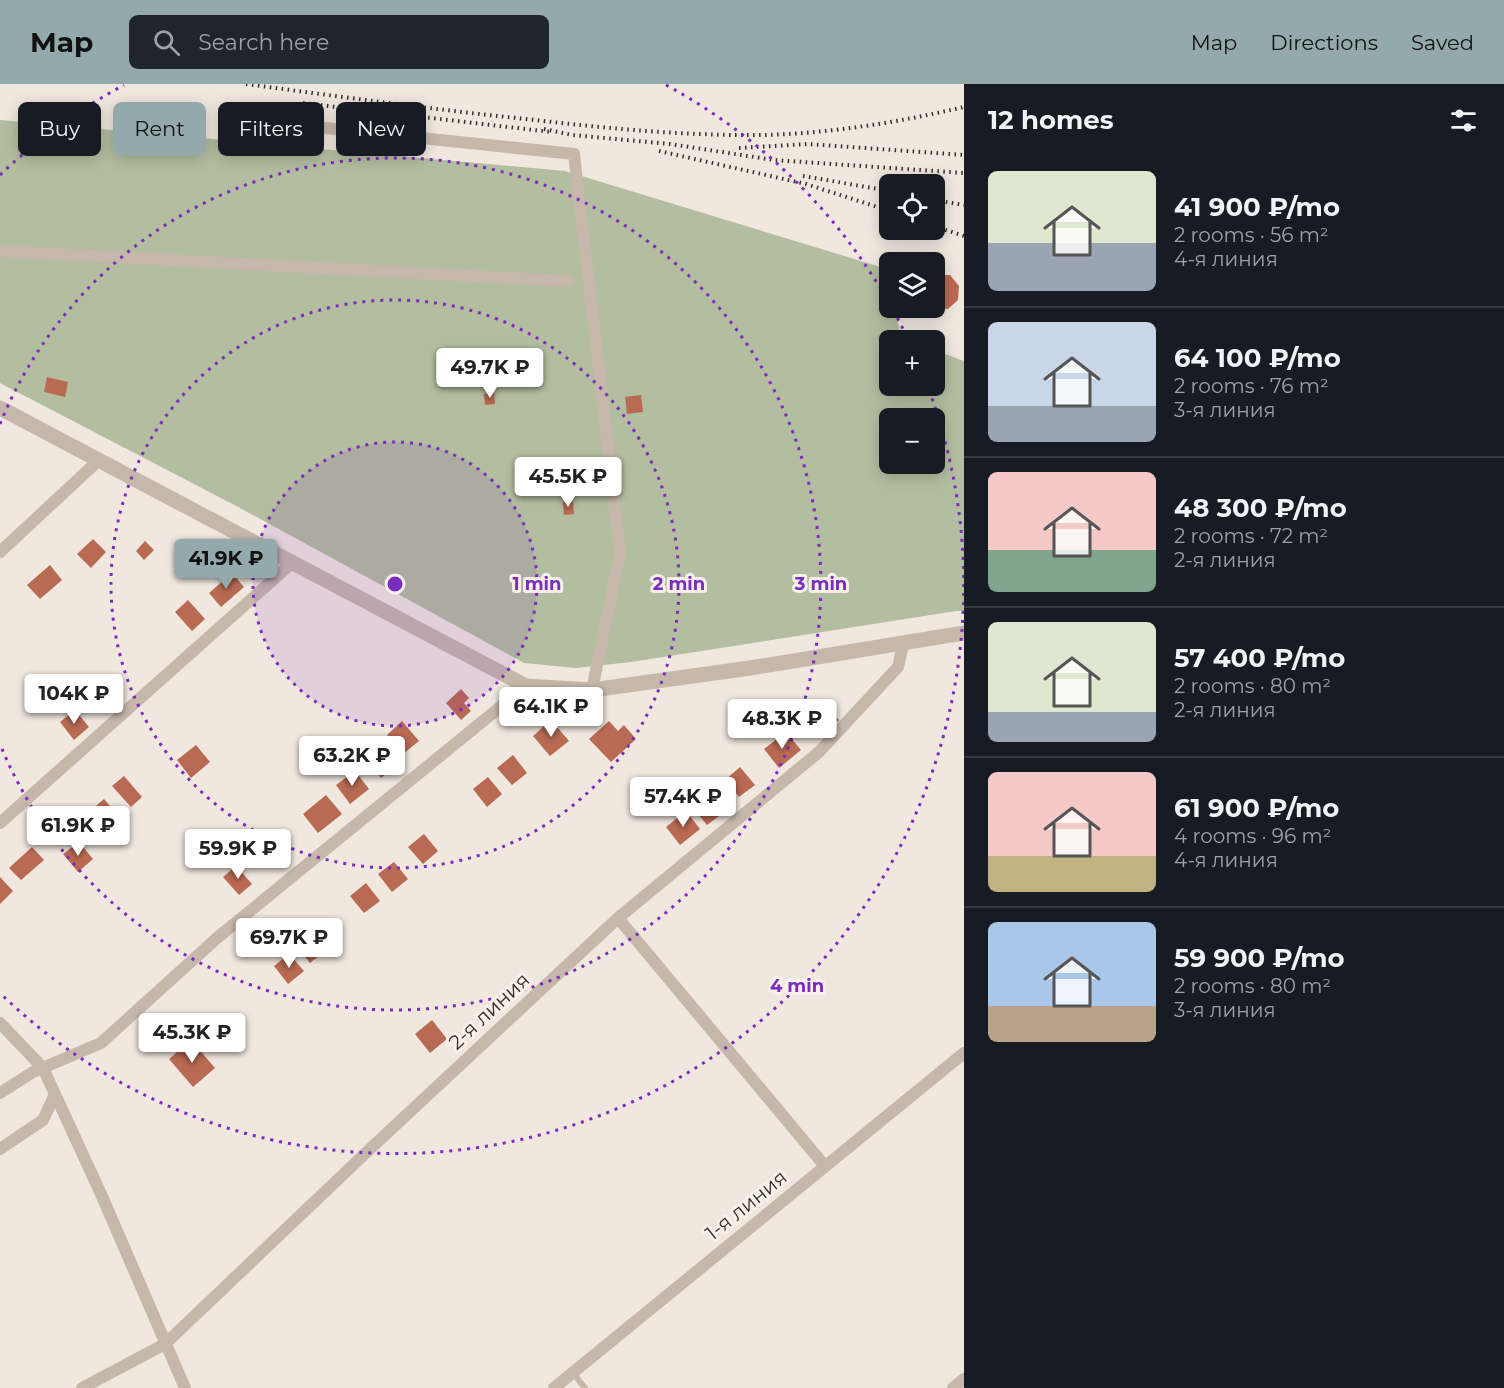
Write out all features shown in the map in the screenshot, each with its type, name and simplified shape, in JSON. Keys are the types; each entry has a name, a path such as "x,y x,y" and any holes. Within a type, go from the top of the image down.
{"street":[{"path":"324,128 574,154 620,553 592,690"},
{"path":"0,251 568,281"},
{"path":"0,408 526,686 592,690 903,645 964,633"},
{"path":"0,552 99,460"},
{"path":"0,823 293,562"},
{"name":"2-я линия","path":"82,1388 165,1344 618,918 819,752 898,667 903,645"},
{"path":"0,1093 43,1068 101,1043 216,938 526,686"},
{"path":"618,918 824,1166"},
{"path":"0,1023 43,1068 101,1194 185,1388"},
{"name":"1-я линия","path":"554,1388 964,1053"},
{"path":"0,1149 44,1120 55,1094"},
{"path":"953,1388 964,1379"}],"lane":[{"path":"572,1373 585,1388"}],"green space":[{"path":"0,120 18,122 18,156 101,156 101,129 113,130 113,156 206,156 206,139 218,140 218,156 324,156 324,149 336,150 336,156 399,156 565,171 879,266 879,318 897,318 900,330 879,330 879,396 945,396 945,354 964,361 964,611 631,662 576,668 524,663 242,509 0,383"}],"building":[{"path":"945,275 950,275 959,286 958,300 948,309 945,309"},
{"path":"47,377 68,382 65,397 44,392"},
{"path":"494,393 495,404 485,405 484,394"},
{"path":"641,395 643,412 627,414 625,397"},
{"path":"563,502 573,502 574,514 564,515"},
{"path":"93,539 106,552 91,568 77,554"},
{"path":"145,541 154,550 144,560 136,551"},
{"path":"50,565 62,580 40,599 27,585"},
{"path":"232,573 244,587 221,607 209,593"},
{"path":"188,600 205,619 192,631 175,612"},
{"path":"461,689 469,698 464,703 471,711 461,720 446,703"},
{"path":"820,700 839,720 822,736 803,716"},
{"path":"75,710 89,727 74,740 60,722"},
{"path":"551,720 569,741 550,756 533,736"},
{"path":"402,721 419,741 403,754 387,735"},
{"path":"609,721 618,731 624,725 636,739 611,762 589,739"},
{"path":"786,732 801,750 779,768 764,749"},
{"path":"196,745 210,762 191,778 177,760"},
{"path":"380,749 395,767 381,778 367,760"},
{"path":"513,755 527,773 512,785 497,768"},
{"path":"740,767 755,785 739,797 725,780"},
{"path":"355,771 369,789 350,804 336,785"},
{"path":"124,776 142,797 131,807 112,786"},
{"path":"488,777 502,794 487,807 473,789"},
{"path":"326,795 342,814 318,833 303,814"},
{"path":"709,795 723,813 707,825 693,808"},
{"path":"104,799 121,819 100,838 82,818"},
{"path":"686,811 700,829 680,845 666,827"},
{"path":"424,834 438,851 423,864 408,847"},
{"path":"79,842 93,859 78,872 63,854"},
{"path":"32,847 44,860 21,880 9,868"},
{"path":"394,862 408,879 392,892 378,874"},
{"path":"236,866 252,884 239,895 223,877"},
{"path":"0,877 13,891 0,904"},
{"path":"366,883 380,901 364,913 350,896"},
{"path":"314,931 328,948 310,963 296,946"},
{"path":"289,954 304,971 288,984 274,966"},
{"path":"432,1020 447,1039 430,1053 415,1034"},
{"path":"191,1040 215,1068 193,1087 169,1059"}],"railway":[{"path":"246,84 426,108 564,123 708,134 766,135 816,132 891,122 964,107"},
{"path":"324,105 551,132"},
{"path":"544,129 572,135 670,144 774,160 964,173"},
{"path":"739,148 808,144 964,155"},
{"path":"659,151 806,184 879,207"},
{"path":"803,176 879,189"},
{"path":"945,202 964,205"},
{"path":"945,230 964,236"}]}
